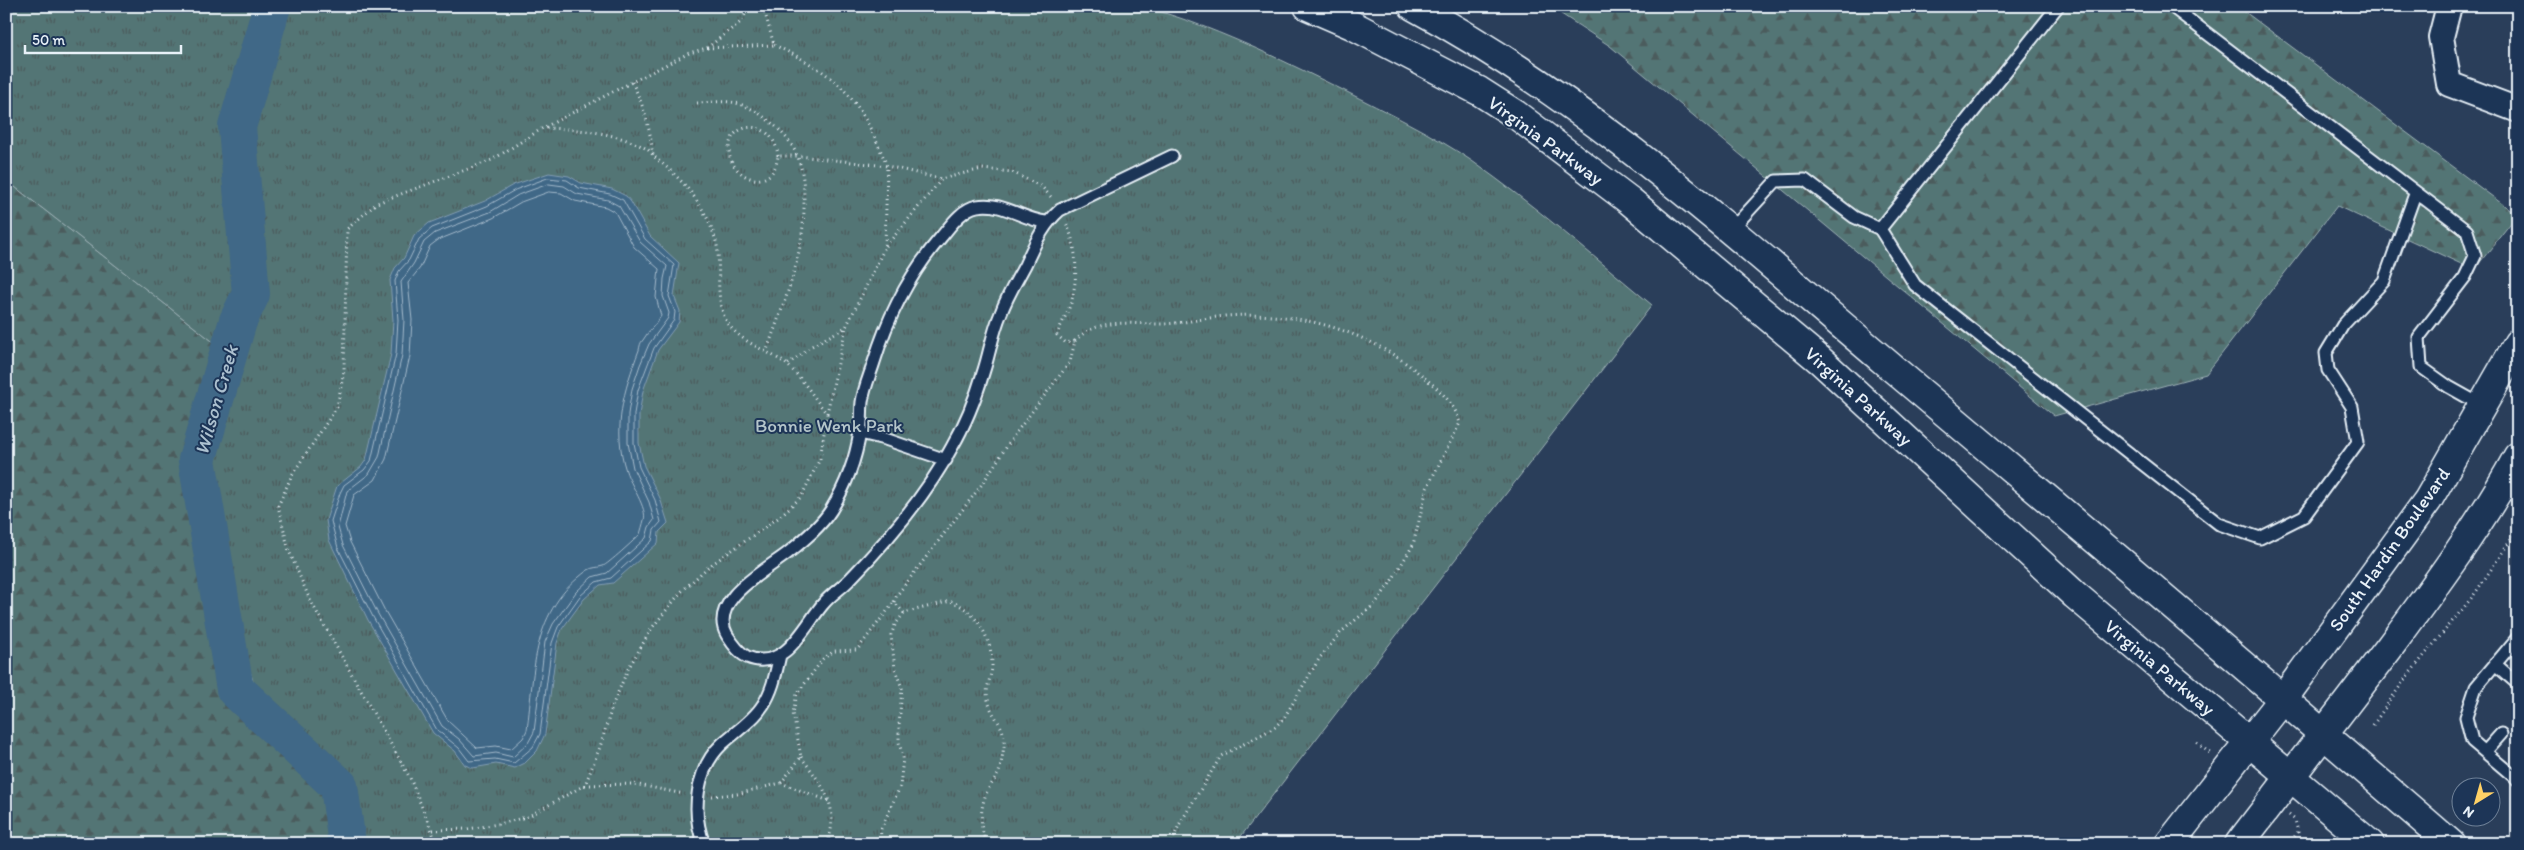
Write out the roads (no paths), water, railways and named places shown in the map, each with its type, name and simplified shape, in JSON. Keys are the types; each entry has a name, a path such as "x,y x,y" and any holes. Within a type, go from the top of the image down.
{"main road":[{"name":"Virginia Parkway","path":"1308,6 1352,25 1426,62 1515,114 1630,201 1821,361 2075,595 2370,844"},
{"path":"1413,6 1490,50 1568,102 1664,176 2325,734 2451,844"},
{"path":"1703,264 1730,231"},
{"name":"South Hardin Boulevard","path":"2169,844 2283,699 2428,500 2518,343"},
{"path":"2240,844 2325,734 2444,574 2510,492 2518,456"}],"street":[{"path":"2448,6 2441,38 2450,84 2518,110"}],"lane":[{"path":"1880,229 2058,6"},
{"path":"2171,6 2415,194 2467,231 2476,256 2465,277 2419,337 2421,367 2449,387 2483,406"},
{"path":"1046,222 1034,221 1007,209 989,205 975,206 963,213 950,226 917,267 880,341 862,401 860,433 847,477 831,510 803,540 745,585 728,603 723,618 724,630 737,649 748,658 765,659 780,655 800,638 826,600 848,582 890,537 946,460 976,395 1001,310 1046,222 1060,210 1172,156"},
{"path":"1730,231 1776,181 1805,180 1854,217 1880,229 1915,284 2218,524 2260,538 2304,516 2358,442 2352,407 2328,370 2326,353 2343,325 2384,281 2415,194"},
{"path":"860,433 885,438 946,460"},
{"path":"2516,775 2472,741 2466,717 2476,687 2518,637"},
{"path":"704,844 698,829 696,797 705,769 720,746 763,706 773,686 780,655"},
{"path":"2495,664 2518,684"},
{"path":"2485,752 2501,734"}],"water":[{"path":"549,173 569,176 581,183 612,189 626,196 650,236 679,263 674,296 680,311 679,322 658,350 643,391 639,415 639,443 644,466 660,498 668,523 659,532 658,543 613,583 600,585 584,599 562,629 557,643 545,734 537,751 525,763 515,768 496,764 473,768 465,765 455,751 433,733 368,620 329,540 326,520 337,486 361,467 366,460 391,354 393,320 390,280 395,268 404,258 414,236 429,223 485,201 513,185"}],"waterway":[{"name":"Wilson Creek","path":"272,6 237,127 251,294 238,321 197,460 235,689 339,786 347,844"}],"park label":[{"name":"Bonnie Wenk Park","path":"829,425"}]}
